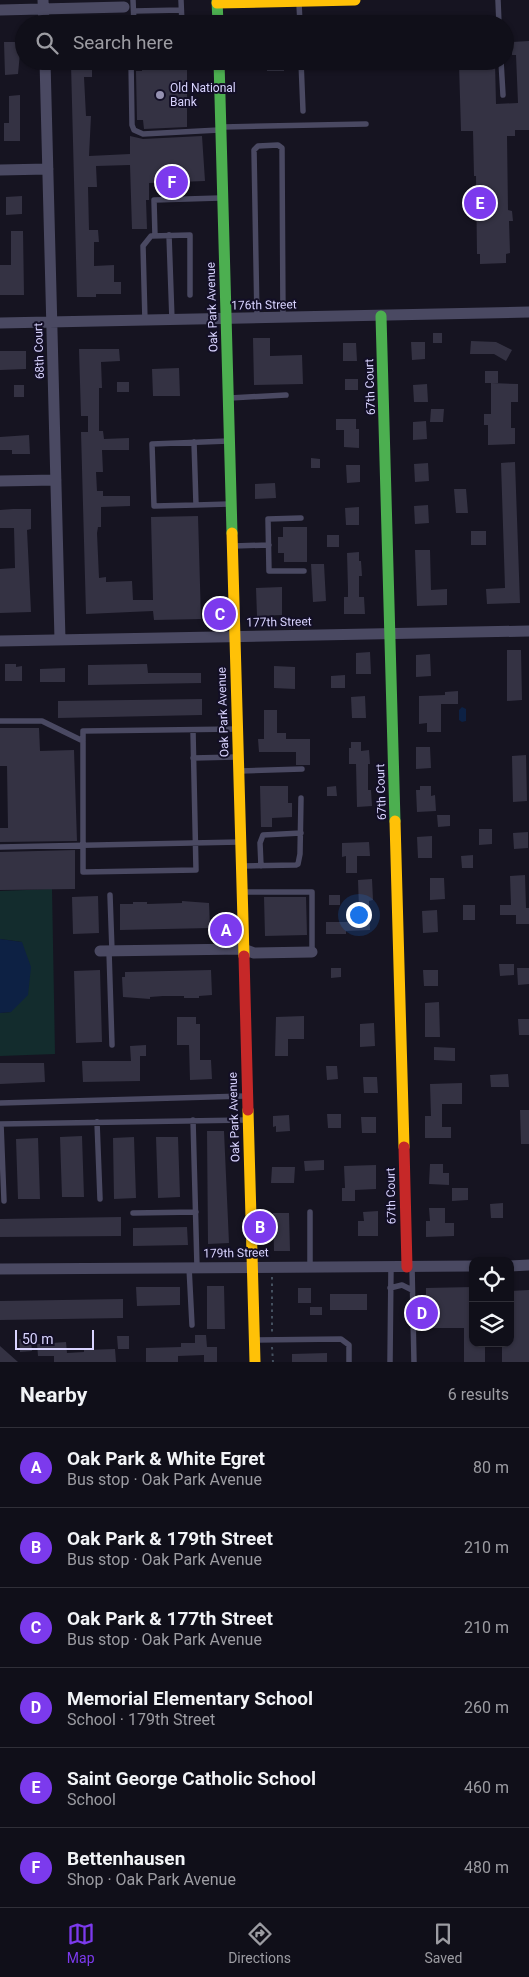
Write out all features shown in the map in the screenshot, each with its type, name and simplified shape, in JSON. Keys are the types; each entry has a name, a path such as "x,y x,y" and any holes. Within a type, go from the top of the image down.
{"street":[{"path":"218,15 217,2 355,0"},
{"path":"0,10 44,4 130,6"},
{"name":"68th Court","path":"45,70 60,640"},
{"name":"Oak Park Avenue","path":"219,70 254,1362"},
{"path":"0,170 48,169"},
{"name":"176th Street","path":"0,324 529,312"},
{"name":"67th Court","path":"381,316 409,1267"},
{"path":"0,481 56,480"},
{"name":"177th Street","path":"0,641 529,631"},
{"path":"107,951 243,949 254,953 312,952"},
{"path":"514,1266 529,1265"},
{"name":"179th Street","path":"0,1269 469,1266"}],"lane":[{"path":"181,0 182,15"},
{"path":"498,0 499,15"},
{"path":"299,1 300,15"},
{"path":"130,6 182,10"},
{"path":"131,70 132,125 134,130 143,134 221,128 366,124"},
{"path":"301,70 302,111"},
{"path":"502,70 503,95"},
{"path":"257,318 254,150 258,146 278,145 282,148 283,318"},
{"path":"155,236 154,200 222,198"},
{"path":"169,235 172,320"},
{"path":"145,321 143,246 151,236 190,235 190,294"},
{"path":"228,398 286,396"},
{"path":"229,441 152,444 154,506 231,504"},
{"path":"194,442 196,505"},
{"path":"301,518 268,518 269,571 304,570"},
{"path":"232,546 269,545"},
{"path":"0,722 42,721 83,741"},
{"path":"193,730 196,870 83,872 83,731 237,729"},
{"path":"193,758 238,757"},
{"path":"238,771 302,769"},
{"path":"241,866 298,864 301,833 301,798"},
{"path":"260,866 261,839 267,834 301,833"},
{"path":"0,846 240,842"},
{"path":"242,892 312,892 312,952"},
{"path":"110,895 107,951 112,1045"},
{"path":"0,1103 247,1096"},
{"path":"192,1325 196,1212 193,1120"},
{"path":"4,1201 1,1124 248,1120"},
{"path":"97,1122 100,1199"},
{"path":"133,1213 196,1212"},
{"path":"310,1212 310,1267"},
{"path":"390,1362 391,1267"},
{"path":"409,1267 412,1290 414,1362"},
{"path":"390,1288 402,1285 412,1290"},
{"path":"254,1340 340,1339 349,1345 349,1362"}],"path":[{"path":"272,1276 273,1362"}],"green space":[{"path":"52,889 55,1054 0,1056 0,1013 11,1012 22,942 0,939 0,891"}],"water":[{"path":"462,707 466,709 466,721 462,722 459,720 459,710"},
{"path":"0,939 22,942 31,967 28,995 11,1012 0,1013"}],"building":[{"path":"529,41 529,130 515,130 515,136 507,136 508,210 512,211 513,221 509,221 510,253 506,254 506,263 480,264 480,254 477,254 476,176 474,176 473,131 461,131 459,70 495,70 496,104 518,103 514,42"},
{"path":"4,42 15,42 15,70 18,70 18,74 5,75"},
{"path":"71,70 92,70 92,77 84,77 86,116 91,116 89,156 130,154 130,136 143,139 202,136 205,181 149,183 149,200 146,200 147,229 132,229 130,165 96,166 97,187 88,187 89,230 98,230 99,242 94,242 94,266 114,265 114,282 121,282 121,294 96,294 96,297 77,297"},
{"name":"Old National Bank","path":"187,70 187,127 144,129 143,120 137,120 136,71"},
{"path":"267,70 284,70 284,71"},
{"path":"20,95 20,141 4,141 4,123 9,123 9,96"},
{"path":"22,196 22,214 6,215 6,197"},
{"path":"11,231 23,231 24,295 0,295 0,265 11,265"},
{"path":"433,333 442,333 442,343 433,343"},
{"path":"253,338 270,338 270,356 302,355 303,384 254,385"},
{"path":"471,341 496,342 512,350 506,361 494,354 470,354"},
{"path":"411,342 425,342 425,359 412,360"},
{"path":"343,343 356,343 357,361 343,361"},
{"path":"79,349 119,349 120,361 101,362 102,388 99,388 99,431 103,431 104,439 129,438 129,450 102,450 103,472 96,472 97,491 103,491 103,496 130,496 130,506 101,507 101,527 98,527 97,533 99,578 106,577 106,582 132,581 133,600 153,600 151,517 198,516 201,619 154,620 153,611 86,614 81,432 88,432 88,416 81,416"},
{"path":"0,351 26,351 26,369 0,370"},
{"path":"179,368 180,396 153,396 152,369"},
{"path":"485,371 498,371 498,383 485,383"},
{"path":"345,379 358,379 358,390 345,390"},
{"path":"117,382 129,382 129,392 117,392"},
{"path":"491,383 518,384 518,402 511,402 511,428 515,428 515,444 488,445 488,425 484,425 484,414 491,414"},
{"path":"427,384 428,402 414,402 413,385"},
{"path":"14,385 24,385 24,397 14,397"},
{"path":"431,409 444,409 443,422 430,422"},
{"path":"336,419 356,419 356,429 359,429 359,448 344,447 344,430 336,430"},
{"path":"426,421 427,439 413,440 413,422"},
{"path":"29,435 30,454 12,454 12,450 0,450 0,437"},
{"path":"311,458 320,459 320,468 311,468"},
{"path":"515,462 520,603 487,604 486,589 505,588 501,463"},
{"path":"428,463 429,481 415,482 414,464"},
{"path":"346,465 360,465 360,482 347,483"},
{"path":"275,483 276,498 255,499 255,484"},
{"path":"454,489 466,489 468,513 456,513"},
{"path":"428,505 429,523 415,524 414,506"},
{"path":"359,507 359,525 346,525 345,508"},
{"path":"31,509 31,529 27,530 31,612 0,613 0,569 15,568 14,528 0,528 0,510"},
{"path":"283,527 307,527 307,562 284,562 284,553 278,553 278,537 283,537"},
{"path":"471,531 486,531 486,545 471,545"},
{"path":"327,535 339,535 339,547 327,547"},
{"path":"415,550 430,550 431,590 447,589 447,605 417,606"},
{"path":"359,552 362,576 359,576 359,597 364,597 365,614 344,614 344,597 348,597 347,553"},
{"path":"311,564 324,564 326,601 313,602"},
{"path":"282,587 282,615 257,616 256,588"},
{"path":"507,650 521,650 522,700 507,701"},
{"path":"370,652 371,674 356,674 356,653"},
{"path":"430,654 431,676 416,677 416,655"},
{"path":"5,664 16,664 16,667 22,666 22,681 5,681"},
{"path":"147,664 148,673 201,673 201,683 88,685 88,665"},
{"path":"274,666 295,667 295,689 274,688"},
{"path":"65,668 65,682 40,682 40,669"},
{"path":"345,675 345,688 331,688 331,676"},
{"path":"458,691 458,704 441,704 441,732 427,732 427,723 419,724 419,696 445,695 445,692"},
{"path":"365,696 366,718 352,718 351,697"},
{"path":"202,699 202,715 58,718 58,701"},
{"path":"264,710 277,710 277,733 286,733 286,739 310,739 310,765 296,765 296,752 259,752 258,739 264,739"},
{"path":"0,728 39,728 40,751 74,750 77,841 0,842 0,828 8,828 7,766 0,766"},
{"path":"351,742 361,742 361,751 369,750 368,790 371,790 372,806 357,807 356,764 349,764"},
{"path":"416,747 430,747 431,768 416,769"},
{"path":"526,755 527,801 513,802 512,756"},
{"path":"260,786 288,786 288,803 292,803 292,817 272,818 272,827 261,827"},
{"path":"336,786 337,796 327,796 327,787"},
{"path":"420,786 431,786 431,796 435,795 436,811 417,812 416,790 420,790"},
{"path":"437,815 450,815 450,826 438,827"},
{"path":"479,829 492,829 492,844 479,845"},
{"path":"528,832 528,848 514,849 513,833"},
{"path":"432,836 432,858 418,858 417,837"},
{"path":"369,842 370,856 357,856 357,873 346,873 346,856 342,857 342,843"},
{"path":"75,850 75,889 0,890 0,852"},
{"path":"473,855 473,868 462,868 461,856"},
{"path":"525,875 526,908 529,908 529,924 516,924 516,915 500,915 500,905 511,905 510,876"},
{"path":"430,878 444,878 445,899 430,900"},
{"path":"372,879 373,900 369,901 370,930 346,931 346,934 326,934 326,922 356,922 355,909 359,909 358,880"},
{"path":"329,895 340,895 340,905 329,905"},
{"path":"98,896 99,933 73,934 72,897"},
{"path":"264,897 306,897 307,935 265,936"},
{"path":"182,901 209,903 210,928 120,930 120,904 133,904 133,902 147,902 147,904 182,903"},
{"path":"463,905 475,905 475,920 463,920"},
{"path":"437,910 438,932 423,933 422,911"},
{"path":"499,964 514,964 514,975 500,976"},
{"path":"331,968 341,968 341,977 331,978"},
{"path":"517,968 529,968 529,984 518,985"},
{"path":"100,970 102,1042 76,1043 74,971"},
{"path":"211,970 212,995 199,996 199,998 184,998 184,996 150,997 150,999 123,997 122,977 125,977 125,972"},
{"path":"423,970 438,970 438,986 424,986"},
{"path":"439,1002 440,1037 425,1037 425,1003"},
{"path":"304,1016 304,1039 288,1039 288,1056 275,1056 276,1017"},
{"path":"177,1017 196,1017 196,1024 200,1024 200,1060 211,1060 212,1079 190,1080 189,1045 177,1045"},
{"path":"518,1019 529,1019 529,1035 519,1035"},
{"path":"374,1023 375,1046 360,1047 360,1024"},
{"path":"146,1045 146,1056 140,1056 140,1081 83,1082 82,1061 131,1061 130,1046"},
{"path":"434,1047 455,1048 455,1061 434,1060"},
{"path":"0,1063 44,1063 45,1082 0,1084"},
{"path":"326,1066 337,1066 338,1079 327,1080"},
{"path":"508,1074 509,1087 491,1087 490,1075"},
{"path":"363,1077 377,1077 378,1093 364,1093"},
{"path":"462,1083 462,1104 442,1104 442,1127 451,1127 451,1138 425,1138 425,1116 431,1116 430,1084"},
{"path":"520,1110 529,1110 529,1144 521,1144"},
{"path":"327,1114 341,1114 341,1128 328,1128"},
{"path":"289,1115 290,1131 276,1132 276,1126 273,1127 273,1116"},
{"path":"361,1117 376,1117 376,1133 362,1133"},
{"path":"207,1131 224,1131 229,1243 208,1244"},
{"path":"82,1136 84,1197 62,1197 60,1137"},
{"path":"134,1137 136,1198 114,1199 113,1138"},
{"path":"156,1137 178,1137 180,1197 158,1198"},
{"path":"38,1138 40,1199 18,1199 16,1139"},
{"path":"324,1160 324,1170 305,1171 304,1161"},
{"path":"430,1164 443,1164 443,1173 449,1173 449,1185 429,1184"},
{"path":"376,1165 376,1189 355,1190 355,1201 342,1201 342,1188 345,1188 344,1166"},
{"path":"272,1167 295,1167 294,1183 271,1183"},
{"path":"452,1188 468,1188 468,1200 452,1201"},
{"path":"503,1203 503,1218 491,1218 490,1204"},
{"path":"429,1208 445,1208 445,1223 454,1223 454,1236 426,1237 426,1221 430,1221"},
{"path":"378,1211 378,1236 358,1236 358,1221 364,1221 363,1212"},
{"path":"273,1213 289,1213 290,1251 274,1251"},
{"path":"121,1217 121,1236 0,1237 0,1219"},
{"path":"187,1227 188,1245 133,1246 133,1228"},
{"path":"207,1286 224,1286 225,1329 207,1329"},
{"path":"136,1287 180,1287 180,1305 137,1306"},
{"path":"469,1287 469,1347 485,1347 485,1362 464,1362 464,1328 426,1328 426,1288"},
{"path":"298,1288 311,1288 311,1303 298,1303"},
{"path":"529,1290 529,1362 502,1362 502,1347 514,1347 514,1291"},
{"path":"330,1294 367,1294 367,1310 330,1310"},
{"path":"123,1299 123,1318 0,1320 0,1301"},
{"path":"310,1307 322,1307 322,1315 310,1315"},
{"path":"195,1335 206,1335 207,1347 217,1347 217,1362 204,1362 204,1355 178,1356 178,1362 146,1362 146,1348 181,1347 181,1343 195,1343"},
{"path":"117,1336 129,1336 129,1349 118,1349"},
{"path":"19,1339 31,1339 32,1351 20,1352"},
{"path":"66,1342 67,1353 84,1352 84,1350 115,1349 116,1362 54,1362 54,1356 38,1356 37,1344"},
{"path":"0,1346 18,1362 0,1362"},
{"path":"327,1353 327,1362 292,1362 292,1354"}],"traffic: fast":[{"path":"217,0 218,15"},
{"path":"219,70 232,533"},
{"path":"381,316 395,821"}],"traffic: slow":[{"path":"217,3 355,0"},
{"path":"232,533 244,956"},
{"path":"395,821 404,1147"},
{"path":"248,1110 255,1362"}],"traffic: jam":[{"path":"244,956 248,1110"},
{"path":"404,1147 407,1267"}],"place":[{"name":"Old National Bank","path":"160,95"},
{"name":"Bettenhausen","path":"172,182"},
{"name":"Saint George Catholic School","path":"480,203"},
{"name":"Oak Park & 177th Street","path":"220,614"},
{"name":"Oak Park & White Egret","path":"226,930"},
{"name":"Oak Park & 179th Street","path":"260,1227"},
{"name":"Memorial Elementary School","path":"422,1313"}]}
